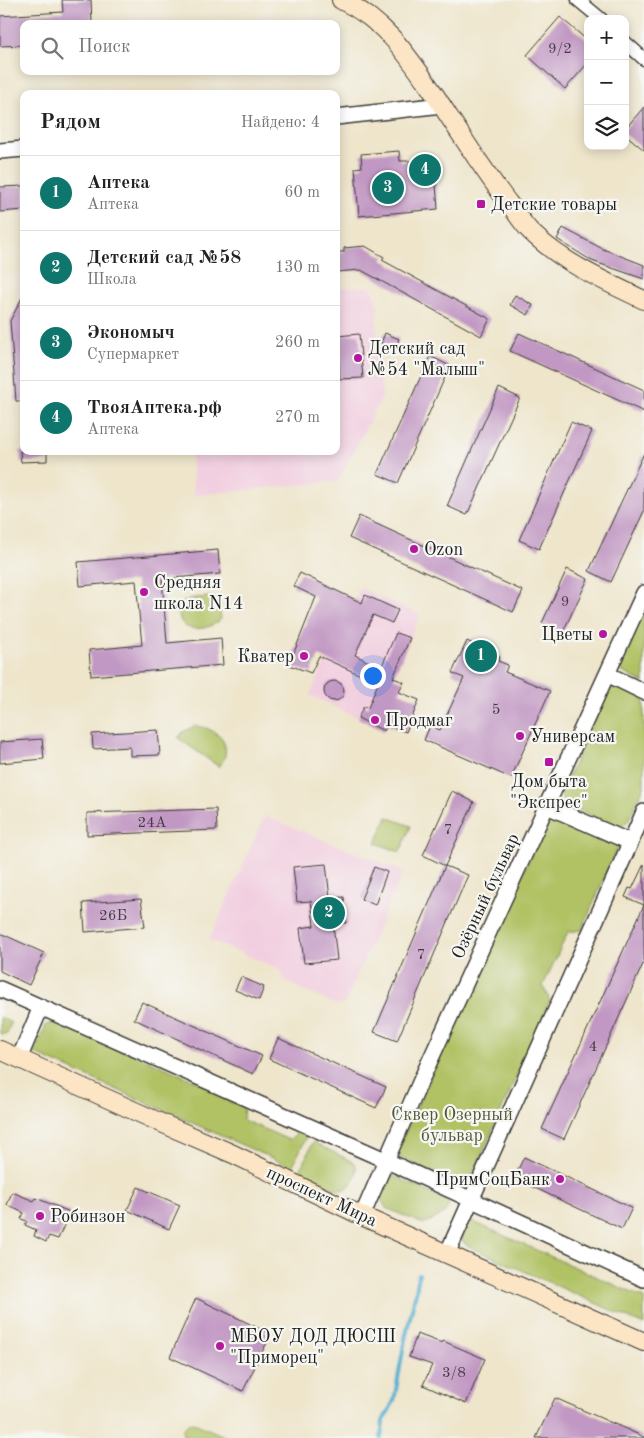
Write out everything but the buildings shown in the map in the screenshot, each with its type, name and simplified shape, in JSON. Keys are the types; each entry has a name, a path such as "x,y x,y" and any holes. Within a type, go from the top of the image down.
{"main road":[{"path":"340,0 367,14 382,26 418,70 497,188 530,230 546,246 565,260 644,300"},
{"name":"проспект Мира","path":"0,1050 233,1154 362,1216 644,1342"}],"street":[{"path":"578,0 596,15"},
{"path":"629,46 644,59"},
{"path":"340,117 442,105"},
{"path":"0,151 20,149"},
{"name":"Озёрный бульвар","path":"362,1216 385,1160 644,593"},
{"path":"607,674 644,692"},
{"path":"547,806 630,842"},
{"path":"448,1254 644,812"},
{"path":"0,989 385,1160 644,1279"},
{"path":"19,1059 41,1007"}],"shaded area":[{"name":"Детский сад №54 \"Малыш\"","path":"366,286 373,290 378,307 376,319 382,397 338,481 194,495 191,455 340,455 340,289"},
{"path":"360,588 420,615 394,677 405,682 389,718 364,706 358,718 310,695"},
{"path":"265,816 403,872 344,1004 336,1005 287,982 278,968 209,940"}],"green space":[{"path":"215,598 219,602 221,619 214,624 198,629 184,625 179,616 179,609 182,603 190,599"},
{"path":"644,608 644,683 621,671 620,667"},
{"path":"616,686 644,698 644,787 628,821 622,826 616,827 568,805 562,799 561,793 606,692"},
{"path":"195,726 210,730 222,739 226,752 219,767 178,738 183,732"},
{"name":"Сквер Озерный бульвар","path":"550,814 619,843 582,930 568,932 543,986 550,1001 466,1190 395,1155"},
{"path":"387,817 411,826 400,852 376,843"},
{"path":"0,1017 11,1023 7,1034 0,1034"},
{"path":"60,1022 244,1102 243,1120 289,1140 303,1127 310,1130 292,1167 34,1053 46,1025"},
{"path":"313,1142 355,1163 355,1177 350,1185 342,1190 337,1190 299,1172"},
{"path":"391,1175 446,1200 449,1205 447,1209 439,1217 423,1224 386,1208 377,1192 383,1176"},
{"path":"469,1220 644,1298 644,1325 466,1245 462,1240 462,1235"},
{"path":"189,1423 194,1423 229,1438 184,1438 182,1430"}],"waterway":[{"path":"381,1438 383,1421 394,1401 419,1274"}],"place":[{"name":"ТвояАптека.рф","path":"425,170"},
{"name":"Экономыч","path":"388,188"},
{"name":"Детские товары","path":"481,204"},
{"name":"Детский сад №54 \"Малыш\"","path":"358,358"},
{"name":"Ozon","path":"414,549"},
{"name":"Средняя школа N14","path":"144,592"},
{"name":"Цветы","path":"603,634"},
{"name":"Кватер","path":"304,656"},
{"name":"Аптека","path":"481,656"},
{"name":"Продмаг","path":"375,720"},
{"name":"Универсам","path":"520,736"},
{"name":"Дом быта \"Экспрес\"","path":"549,762"},
{"name":"Детский сад №58","path":"329,913"},
{"name":"ПримСоцБанк","path":"560,1179"},
{"name":"Робинзон","path":"40,1216"},
{"name":"МБОУ ДОД ДЮСШ \"Приморец\"","path":"220,1346"}]}
